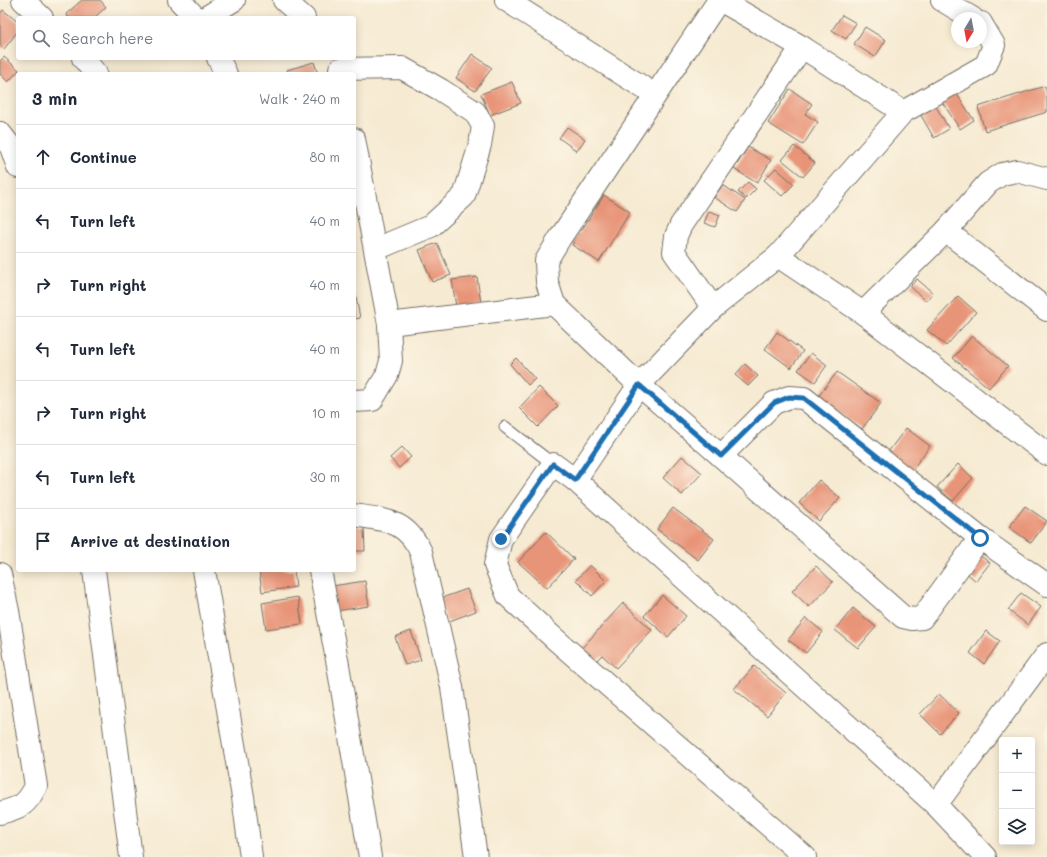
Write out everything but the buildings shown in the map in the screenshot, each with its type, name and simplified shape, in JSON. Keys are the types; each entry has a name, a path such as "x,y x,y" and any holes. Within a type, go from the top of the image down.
{"street":[{"path":"23,0 40,16"},
{"path":"179,0 194,16"},
{"path":"208,16 234,0"},
{"path":"284,0 302,16"},
{"path":"506,0 655,95"},
{"path":"904,112 802,47 720,0 560,238 546,261 547,282 554,304 639,385 903,616 908,618 922,618 980,538"},
{"path":"942,0 962,12"},
{"path":"575,480 639,385 713,308 778,256 904,112 986,65 994,45 987,33"},
{"path":"713,308 674,252 676,236 802,47"},
{"path":"85,60 94,72"},
{"path":"219,60 225,72"},
{"path":"338,67 402,68 476,112 483,126 480,145 464,196 431,226 376,249"},
{"path":"0,133 11,147 16,161"},
{"path":"356,149 389,324 391,361 387,375 372,400 356,400"},
{"path":"863,313 946,231 988,184 1002,174 1017,171 1047,179"},
{"path":"946,231 1047,310"},
{"path":"778,256 863,313 1047,454"},
{"path":"389,324 554,304"},
{"path":"721,456 774,403 789,397 804,398 980,538 1047,585"},
{"path":"804,857 554,639 508,596 495,565 501,539 553,464 575,480 936,805 985,857"},
{"path":"356,515 384,520 404,528 415,539 421,552 452,687 476,857"},
{"path":"0,813 16,809 28,800 36,786 8,611 0,573 16,569"},
{"path":"94,572 131,857"},
{"path":"204,572 243,797 250,857"},
{"path":"320,572 338,665 370,857"},
{"path":"936,805 1047,654"}],"lane":[{"path":"505,427 553,464"}],"route":[{"path":"501,539 553,464 575,480 595,448 639,385 721,456 774,403 789,397 804,398 980,538"}]}
